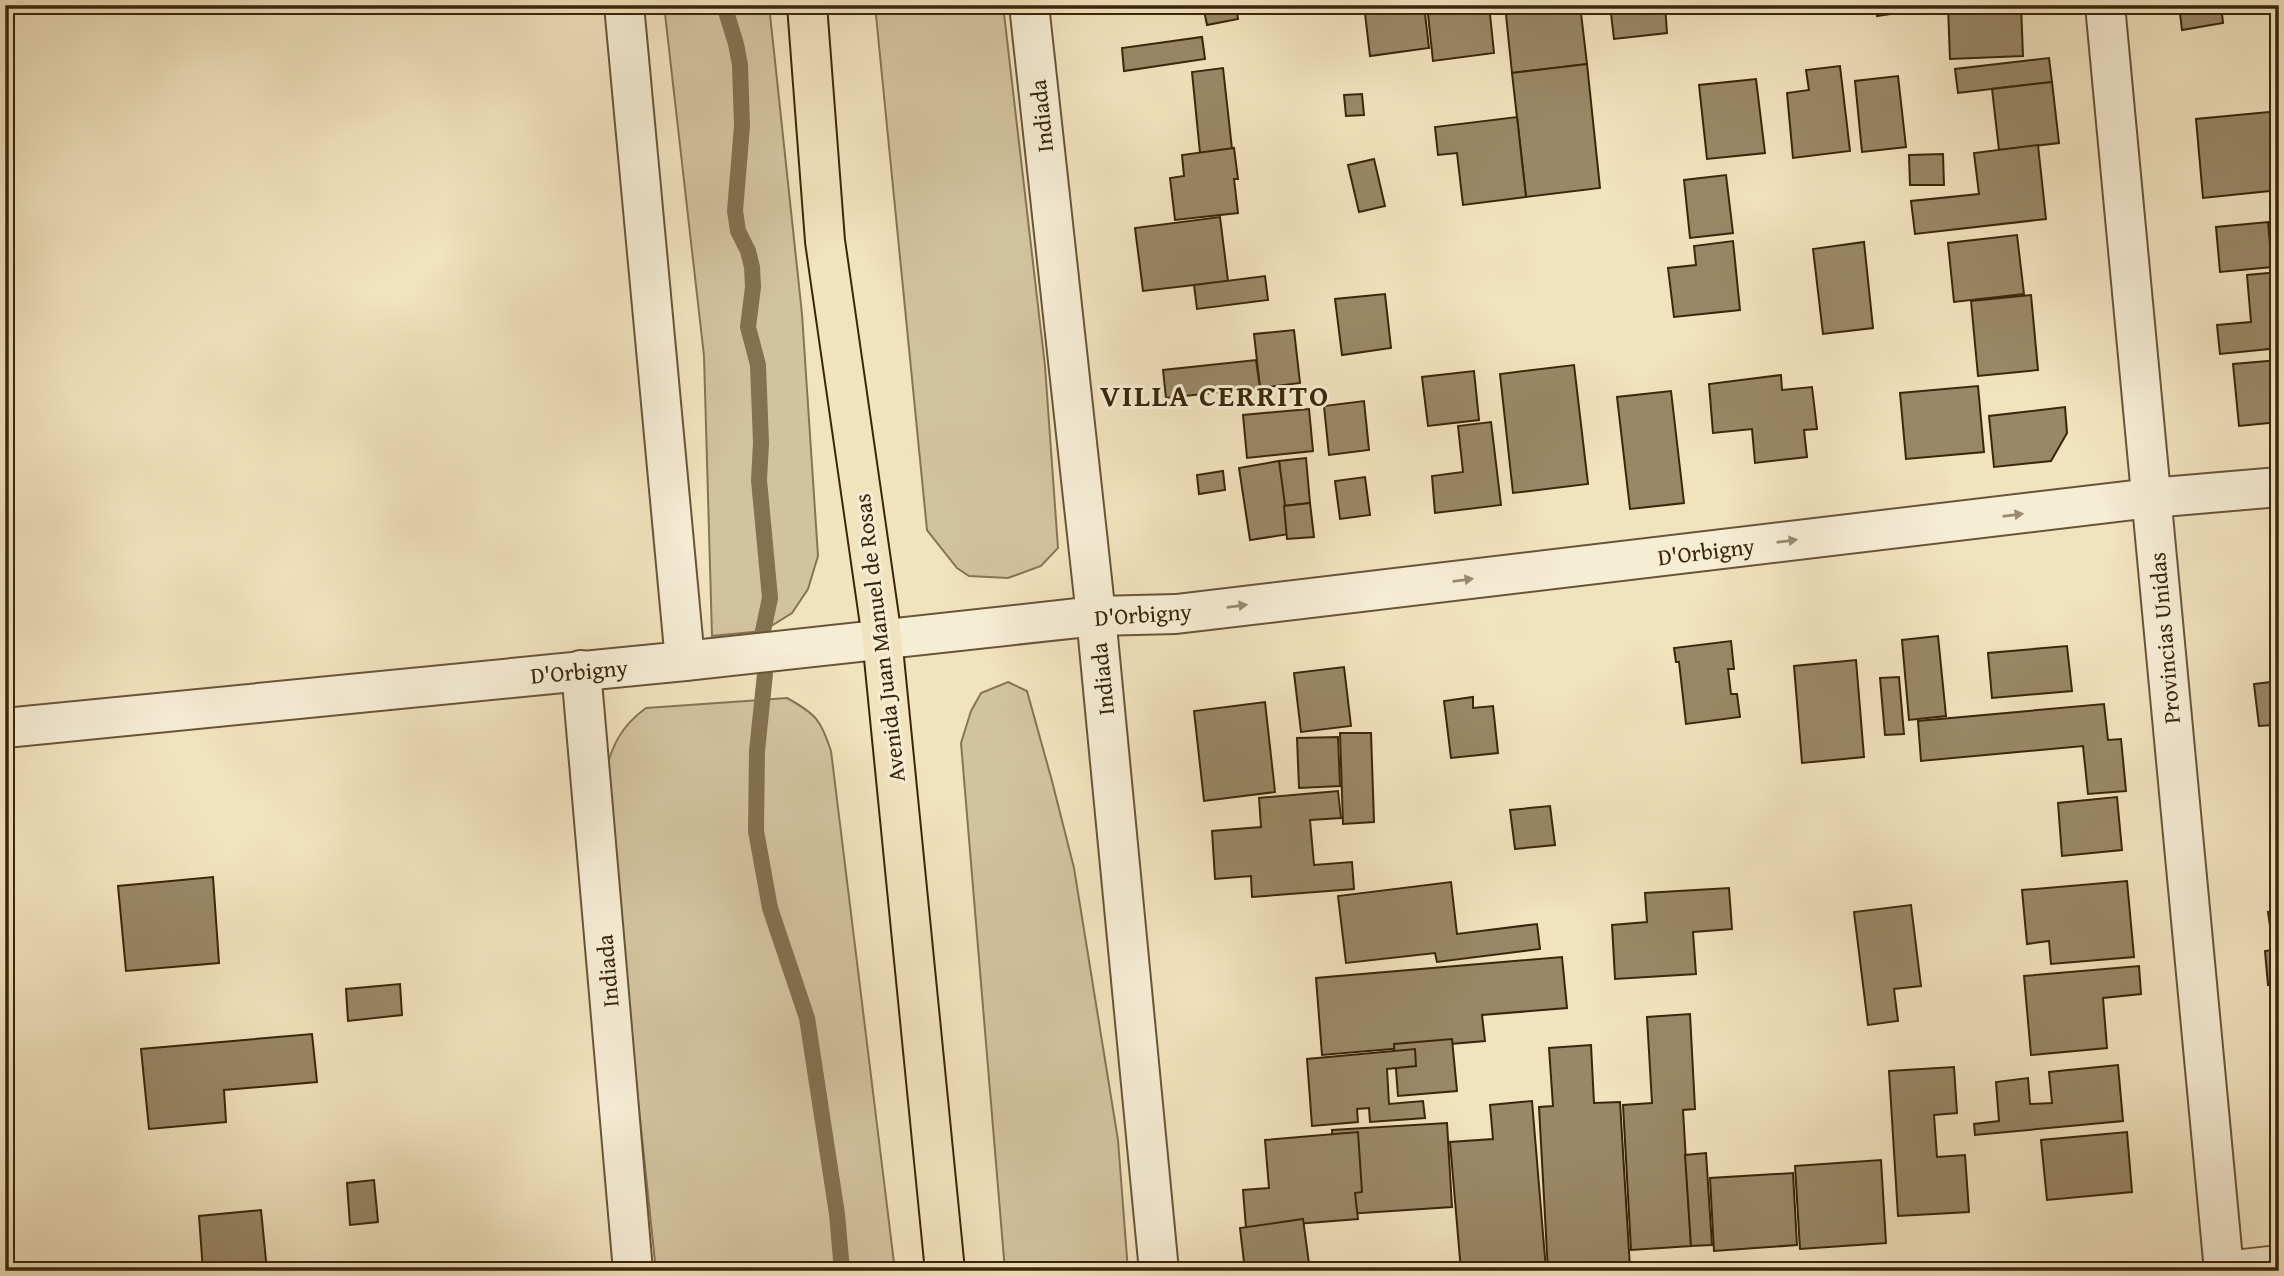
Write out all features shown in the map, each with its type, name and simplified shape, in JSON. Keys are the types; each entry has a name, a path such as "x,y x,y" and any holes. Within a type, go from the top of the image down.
{"main road":[{"name":"Avenida Juan Manuel de Rosas","path":"807,5 825,242 882,638 944,1271"}],"street":[{"path":"624,5 685,661"},
{"name":"Indiada","path":"1029,5 1096,617 1159,1271"},
{"name":"Provincias Unidas","path":"2105,5 2225,1271"},
{"name":"D'Orbigny","path":"5,728 685,661 1096,617 1176,614 2151,498 2279,487"},
{"name":"Indiada","path":"581,670 633,1271"},
{"path":"2225,1271 2279,1265"}],"shaded area":[{"path":"664,5 769,5 802,314 818,556 808,589 792,613 763,631 712,636 704,356"},
{"path":"875,5 1003,5 1045,366 1058,548 1041,566 1008,578 969,576 957,568 927,530"},
{"path":"1008,682 1027,691 1074,868 1118,1140 1128,1271 1005,1271 961,743 971,711 981,693"},
{"path":"787,698 816,719 831,751 895,1271 656,1271 604,776 618,738 630,722 646,708"}],"building":[{"path":"1203,5 1236,5 1238,19 1207,25"},
{"path":"1364,5 1424,5 1429,48 1370,56"},
{"path":"1427,5 1489,5 1494,53 1433,61"},
{"path":"1505,5 1580,5 1587,64 1512,73"},
{"path":"1610,5 1665,5 1667,33 1614,39"},
{"path":"1876,5 1890,5 1891,14 1877,16"},
{"path":"2021,5 2023,56 1950,59 1948,6"},
{"path":"2179,5 2221,5 2223,23 2182,30"},
{"path":"1202,37 1205,59 1124,71 1122,48"},
{"path":"2049,58 2052,82 1958,93 1955,69"},
{"path":"1587,64 1600,188 1526,197 1512,73"},
{"path":"1840,66 1850,151 1793,158 1787,93 1809,90 1806,70"},
{"path":"1223,68 1232,149 1200,153 1192,72"},
{"path":"1898,76 1906,147 1862,152 1855,81"},
{"path":"1756,79 1765,153 1707,159 1699,85"},
{"path":"2052,82 2059,143 1999,150 1992,89"},
{"path":"1362,94 1364,115 1346,116 1344,95"},
{"path":"2279,111 2279,190 2203,198 2196,119"},
{"path":"1517,117 1526,197 1463,205 1457,153 1438,155 1435,127"},
{"path":"2038,145 2046,219 1915,234 1911,201 1979,194 1974,153"},
{"path":"1234,148 1238,213 1175,220 1170,178 1184,176 1182,155"},
{"path":"1943,154 1944,185 1910,185 1909,155"},
{"path":"1374,159 1385,206 1359,212 1348,165"},
{"path":"1726,175 1733,233 1690,238 1684,180"},
{"path":"1220,217 1228,281 1143,291 1135,228"},
{"path":"2268,222 2272,267 2220,272 2216,227"},
{"path":"2017,235 2024,294 1954,302 1948,243"},
{"path":"1733,241 1740,310 1674,317 1668,268 1696,265 1694,246"},
{"path":"1864,242 1873,328 1823,334 1813,249"},
{"path":"2279,272 2279,348 2220,354 2217,325 2251,322 2247,275"},
{"path":"1265,276 1268,300 1197,309 1194,285"},
{"path":"1385,294 1391,348 1342,355 1335,299"},
{"path":"2031,295 2038,370 1978,376 1971,301"},
{"path":"1294,330 1300,383 1260,388 1254,334"},
{"path":"1256,360 1260,388 1166,398 1163,370"},
{"path":"2279,360 2279,422 2239,426 2233,364"},
{"path":"1574,365 1588,484 1513,493 1500,374"},
{"path":"1474,371 1479,420 1428,426 1422,377"},
{"path":"1781,375 1782,390 1812,387 1817,429 1804,430 1807,457 1755,463 1752,429 1713,433 1709,384"},
{"path":"1978,386 1984,452 1906,459 1900,393"},
{"path":"1671,391 1684,503 1630,509 1617,397"},
{"path":"1364,401 1369,450 1329,455 1324,406"},
{"path":"2065,407 2067,433 2051,461 1994,467 1989,416"},
{"path":"1309,409 1313,451 1247,458 1243,415"},
{"path":"1491,422 1501,505 1435,513 1432,476 1463,472 1458,426"},
{"path":"1306,458 1310,503 1284,506 1279,461"},
{"path":"1279,461 1289,534 1250,540 1239,468"},
{"path":"1223,471 1225,490 1199,494 1197,475"},
{"path":"1365,477 1370,515 1340,519 1335,481"},
{"path":"1310,503 1314,537 1287,539 1284,506"},
{"path":"1938,636 1946,716 1909,720 1902,640"},
{"path":"1731,641 1734,669 1728,669 1731,694 1737,694 1740,717 1686,724 1679,662 1676,662 1674,648"},
{"path":"2067,646 2072,691 1992,698 1988,653"},
{"path":"1856,660 1864,757 1802,763 1794,666"},
{"path":"1344,667 1351,726 1301,732 1294,673"},
{"path":"1899,677 1904,734 1885,735 1880,678"},
{"path":"2279,681 2279,763 2274,725 2259,726 2254,684"},
{"path":"1473,697 1473,708 1493,706 1498,753 1451,758 1444,701"},
{"path":"1265,702 1275,792 1204,801 1194,711"},
{"path":"2104,704 2108,740 2121,739 2126,791 2088,794 2083,746 1921,761 1918,721"},
{"path":"1340,733 1371,733 1374,822 1343,824"},
{"path":"1338,737 1340,786 1299,788 1297,738"},
{"path":"1338,791 1341,818 1310,820 1314,865 1352,862 1354,889 1252,897 1251,876 1215,879 1212,831 1261,827 1259,798"},
{"path":"2117,797 2122,850 2062,856 2058,803"},
{"path":"1550,806 1555,845 1515,849 1510,810"},
{"path":"213,877 219,963 126,971 118,886"},
{"path":"2127,881 2134,957 2051,964 2049,941 2027,944 2022,890"},
{"path":"1451,882 1457,934 1537,924 1540,949 1437,962 1435,953 1346,963 1338,896"},
{"path":"1729,888 1732,929 1693,932 1696,974 1615,979 1612,925 1647,922 1645,893"},
{"path":"1911,905 1921,986 1894,989 1898,1021 1868,1025 1854,912"},
{"path":"2279,911 2279,932 2271,933 2268,912"},
{"path":"2279,949 2279,983 2268,985 2265,951"},
{"path":"1562,957 1567,1008 1482,1015 1485,1041 1322,1055 1316,978"},
{"path":"2139,966 2141,994 2103,998 2107,1048 2031,1055 2024,976"},
{"path":"400,984 402,1015 348,1021 346,989"},
{"path":"1690,1014 1695,1109 1683,1110 1691,1246 1631,1250 1623,1105 1652,1103 1647,1017"},
{"path":"312,1034 317,1082 224,1090 226,1122 149,1129 141,1049"},
{"path":"1452,1039 1457,1091 1398,1096 1394,1044"},
{"path":"1591,1045 1594,1103 1620,1102 1630,1268 1548,1271 1539,1107 1553,1106 1549,1048"},
{"path":"1415,1049 1416,1066 1387,1069 1389,1104 1423,1101 1425,1118 1370,1122 1369,1108 1357,1109 1358,1122 1312,1126 1307,1059"},
{"path":"2118,1065 2123,1121 1975,1135 1974,1124 1999,1121 1996,1082 2028,1078 2030,1104 2052,1103 2049,1072"},
{"path":"1954,1067 1957,1113 1934,1115 1937,1157 1965,1155 1969,1212 1898,1216 1889,1071"},
{"path":"1532,1101 1546,1270 1461,1271 1450,1142 1493,1139 1490,1105"},
{"path":"1447,1123 1452,1207 1347,1214 1345,1195 1336,1195 1332,1130"},
{"path":"1358,1132 1362,1192 1355,1193 1358,1219 1246,1228 1243,1190 1269,1188 1265,1140"},
{"path":"2127,1132 2132,1192 2047,1200 2041,1140"},
{"path":"1706,1153 1712,1245 1691,1246 1685,1155"},
{"path":"1881,1160 1886,1243 1800,1249 1795,1166"},
{"path":"1793,1173 1797,1245 1714,1251 1710,1178"},
{"path":"374,1180 378,1222 350,1225 347,1183"},
{"path":"261,1210 267,1271 203,1271 199,1216"},
{"path":"1303,1219 1310,1271 1245,1271 1240,1228"}],"waterway":[{"path":"724,5 740,65 742,126 735,211 738,231 752,267 753,287 748,327 758,365 761,443 759,480 770,598 763,631"},
{"path":"765,674 757,751 756,831 770,908 807,1018 837,1214 842,1271"}],"district":[{"name":"VILLA CERRITO","path":"1215,395"}]}
